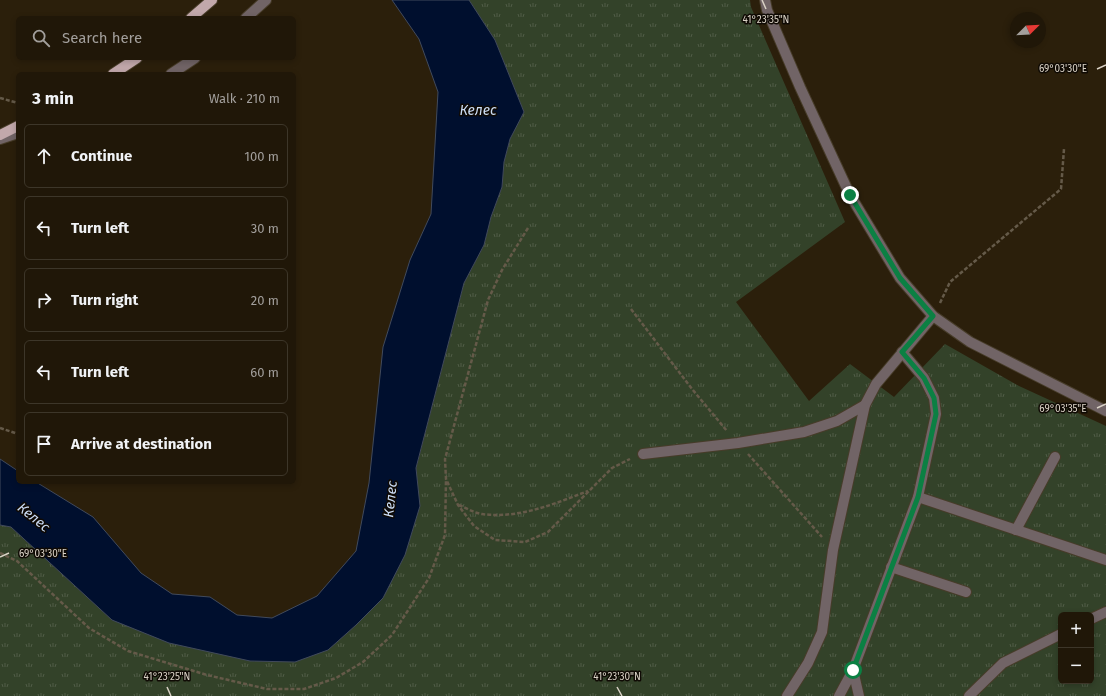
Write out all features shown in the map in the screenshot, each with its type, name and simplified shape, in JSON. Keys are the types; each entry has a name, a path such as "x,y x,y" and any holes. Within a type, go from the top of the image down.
{"main road":[{"path":"193,16 212,0"},
{"path":"117,72 134,60"},
{"path":"0,135 16,127"}],"street":[{"path":"248,16 266,0"},
{"path":"765,0 767,10 800,87 850,195 900,278 933,316 970,342 1106,411"},
{"path":"174,72 192,60"},
{"path":"0,139 16,134"},
{"path":"787,696 808,663 822,632 833,550 865,405 876,384 933,316"},
{"path":"839,696 853,670 918,497 936,414 934,398 924,378 902,352"},
{"path":"643,454 738,444 804,432 837,421 865,405"},
{"path":"1016,530 1055,457"},
{"path":"918,497 1106,560"},
{"path":"892,567 966,592"},
{"path":"1094,618 1106,612"},
{"path":"969,696 1003,663 1058,636"},
{"path":"853,670 859,696"}],"path":[{"path":"0,98 16,102"},
{"path":"933,316 950,282 1061,189 1064,149"},
{"path":"0,553 17,561 89,628 128,651 207,675 267,690 304,689 336,678 363,662 392,635 429,578 445,535 445,459 488,300 502,270 528,228"},
{"path":"0,428 16,433"},
{"path":"446,479 458,505 474,526 495,540 524,542 548,532 590,490 623,461 643,454"},
{"path":"458,505 480,514 516,515 548,506 590,490"}],"green space":[{"path":"469,0 750,0 751,7 845,222 736,302 809,401 850,364 894,397 945,344 1019,386 1106,426 1106,696 0,696 0,525 11,527 112,620 327,650 356,625 383,598 420,506 416,469 464,283 484,245 491,217 502,187 504,162 510,139 524,112 495,40"}],"water":[{"name":"Келес","path":"392,0 469,0 495,40 524,112 510,139 504,162 502,187 491,217 484,245 464,283 416,468 420,506 405,555 383,598 328,650 295,662 250,661 169,643 112,620 11,527 0,525 0,459 16,470 16,484 39,484 93,517 141,573 172,594 210,597 237,615 272,618 317,596 356,551 369,483 383,347 410,260 431,214 438,92 419,39"}],"route":[{"path":"850,195 900,278 933,316 902,352 924,378 934,398 936,414 918,497 853,670"}]}
